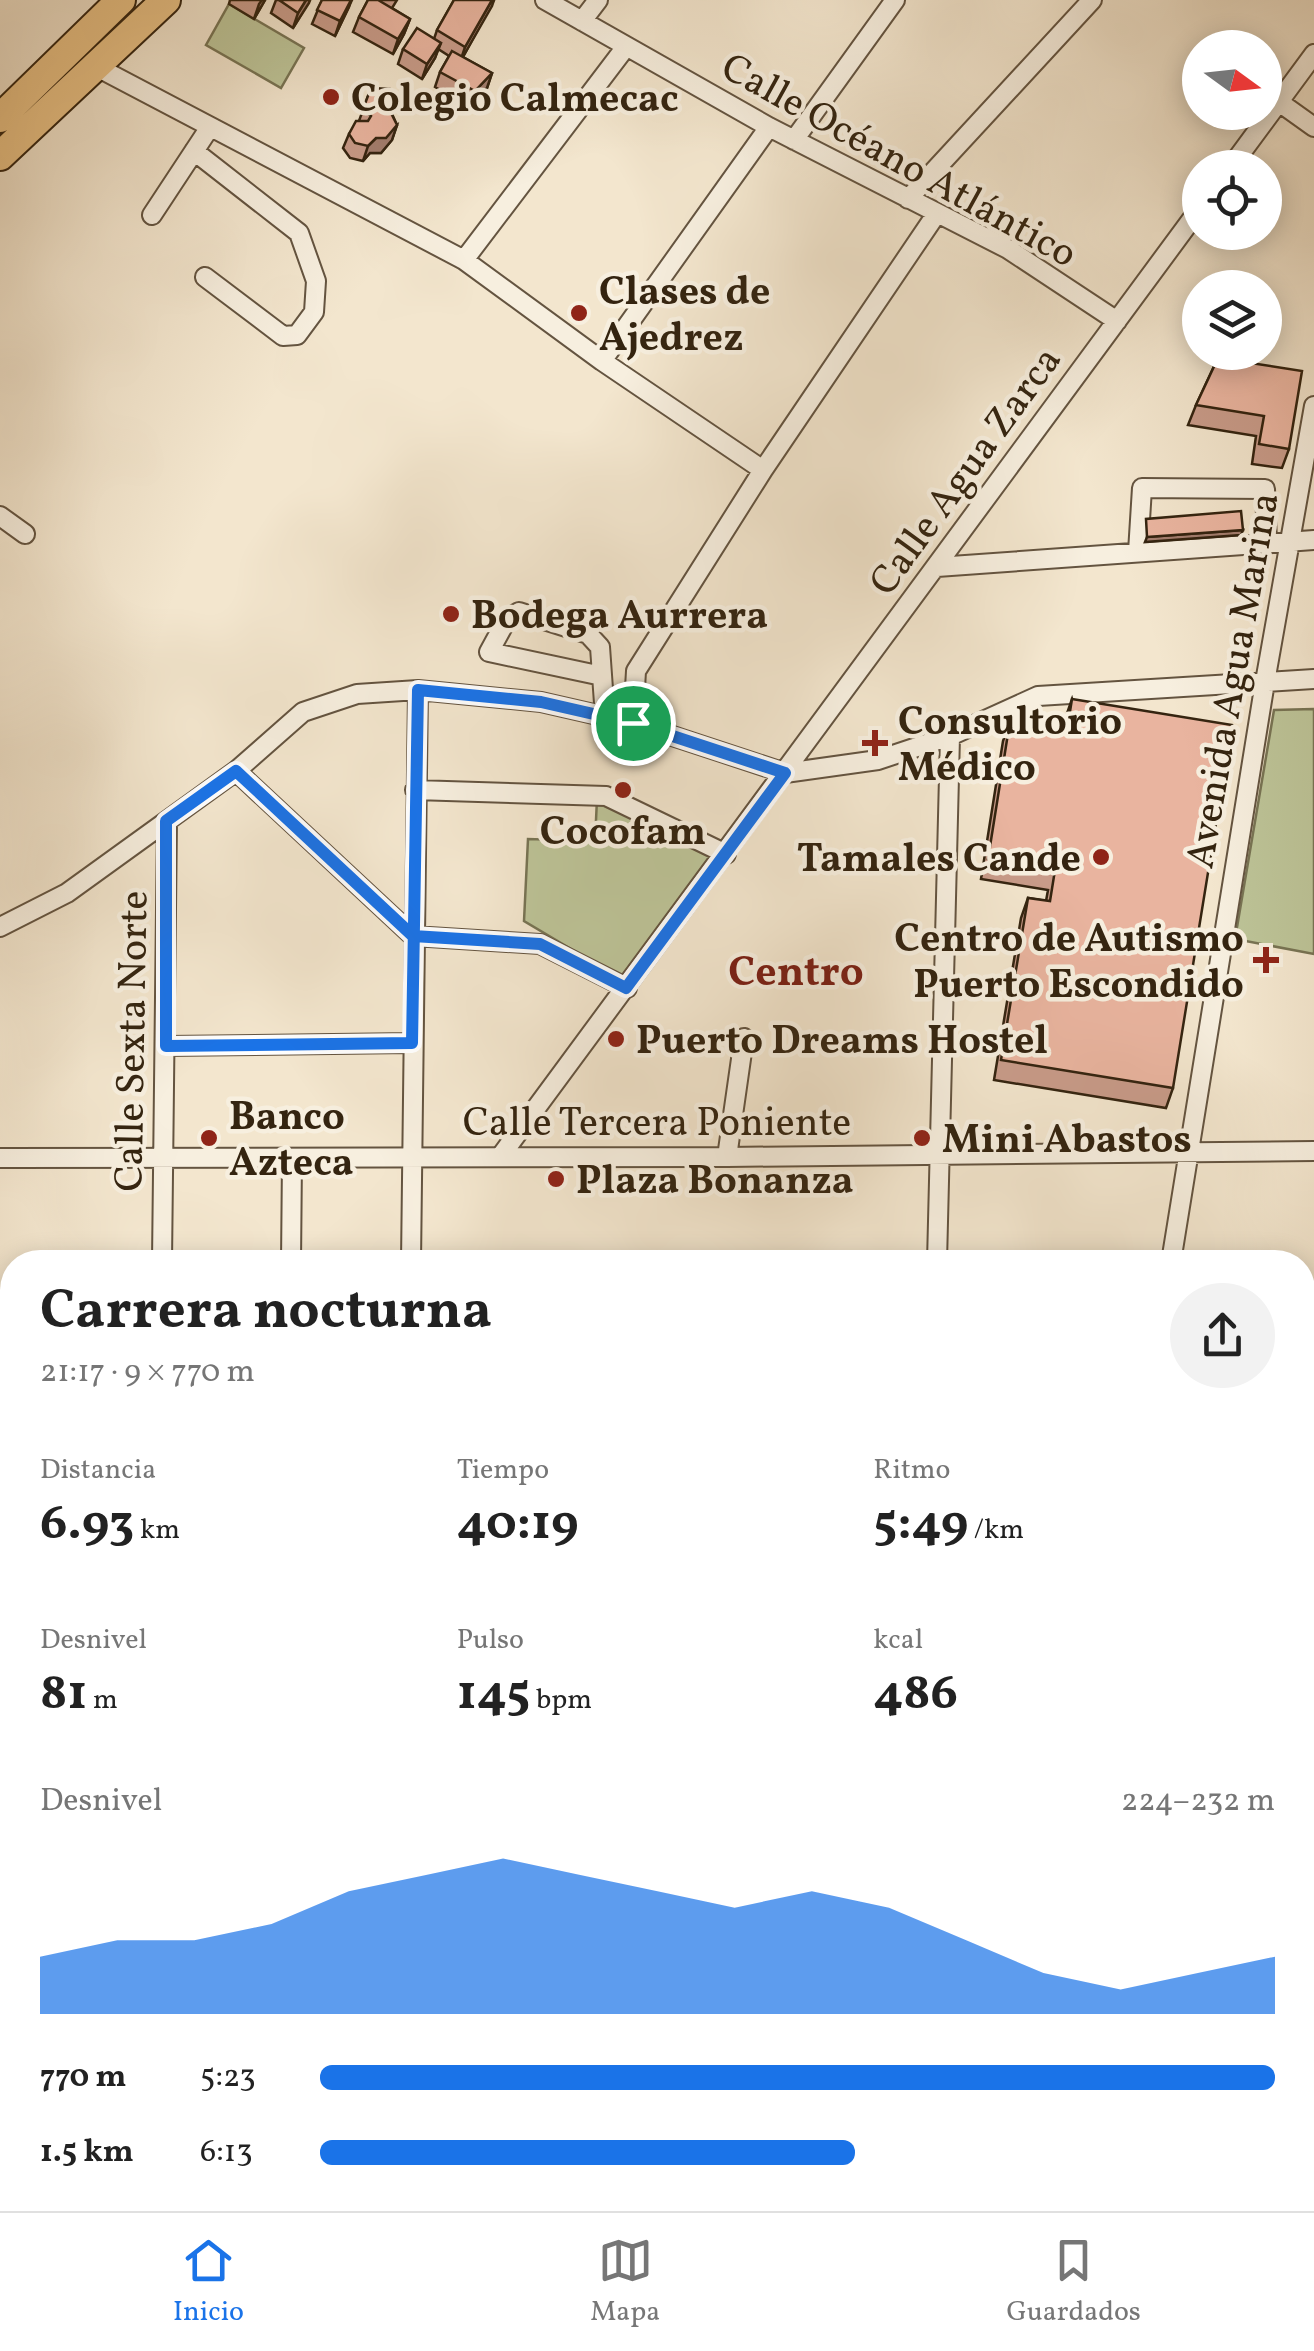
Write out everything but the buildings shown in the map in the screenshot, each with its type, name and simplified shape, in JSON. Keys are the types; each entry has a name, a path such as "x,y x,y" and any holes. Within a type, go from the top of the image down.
{"highway":[{"path":"3,108 121,0"},
{"path":"0,156 166,0"}],"street":[{"name":"Calle Océano Atlántico","path":"545,0 770,128 1008,249 1117,321"},
{"path":"582,21 598,0"},
{"path":"794,140 895,0"},
{"path":"908,199 1088,1"},
{"path":"464,260 625,48"},
{"path":"1282,98 1314,54"},
{"path":"96,66 464,260 602,361 763,470"},
{"path":"1282,104 1314,127"},
{"path":"152,216 210,127"},
{"path":"602,361 770,128"},
{"path":"194,151 300,232 316,281 314,312 297,335 283,336 204,277"},
{"path":"633,723 636,670 763,470 937,213"},
{"name":"Calle Agua Zarca","path":"500,1156 1182,233"},
{"name":"Avenida Agua Marina","path":"1172,1250 1264,682 1314,406"},
{"path":"1138,552 1142,488 1265,489 1267,542"},
{"path":"0,516 25,534"},
{"path":"937,567 1314,540"},
{"path":"602,676 489,652 507,619 518,612 588,634 600,647 605,717"},
{"path":"0,928 67,893 236,771 303,712 356,694 418,690 541,702 633,723 785,773 878,760 950,736 1038,696 1314,680"},
{"path":"411,1250 418,690"},
{"path":"937,1250 950,736"},
{"path":"236,771 413,936 540,944 626,988"},
{"path":"415,790 606,796 726,854"},
{"name":"Calle Sexta Norte","path":"162,1250 166,821"},
{"path":"727,1157 744,1038"},
{"path":"166,1046 412,1043"},
{"name":"Calle Tercera Poniente","path":"0,1158 727,1157 1314,1150"},
{"path":"291,1250 292,1159"}],"green space":[{"path":"229,4 304,48 281,88 206,45"},
{"path":"1314,709 1314,954 1235,939 1274,710"},
{"path":"597,799 717,856 625,981 524,921 528,839 595,841"}],"place":[{"name":"Colegio Calmecac","path":"331,97"},
{"name":"Clases de Ajedrez","path":"579,313"},
{"name":"Bodega Aurrera","path":"451,614"},
{"name":"Consultorio Médico","path":"875,743"},
{"name":"Cocofam","path":"623,790"},
{"name":"Tamales Cande","path":"1101,857"},
{"name":"Centro de Autismo Puerto Escondido","path":"1266,960"},
{"name":"Puerto Dreams Hostel","path":"616,1039"},
{"name":"Banco Azteca","path":"209,1138"},
{"name":"Mini Abastos","path":"922,1138"},
{"name":"Plaza Bonanza","path":"556,1179"}],"district":[{"name":"Centro","path":"796,970"}],"route":[{"path":"633,723 541,702 418,690 415,790 413,936 412,1043 166,1046 166,821 236,771 413,936 540,944 626,988 785,773 633,723"}]}
